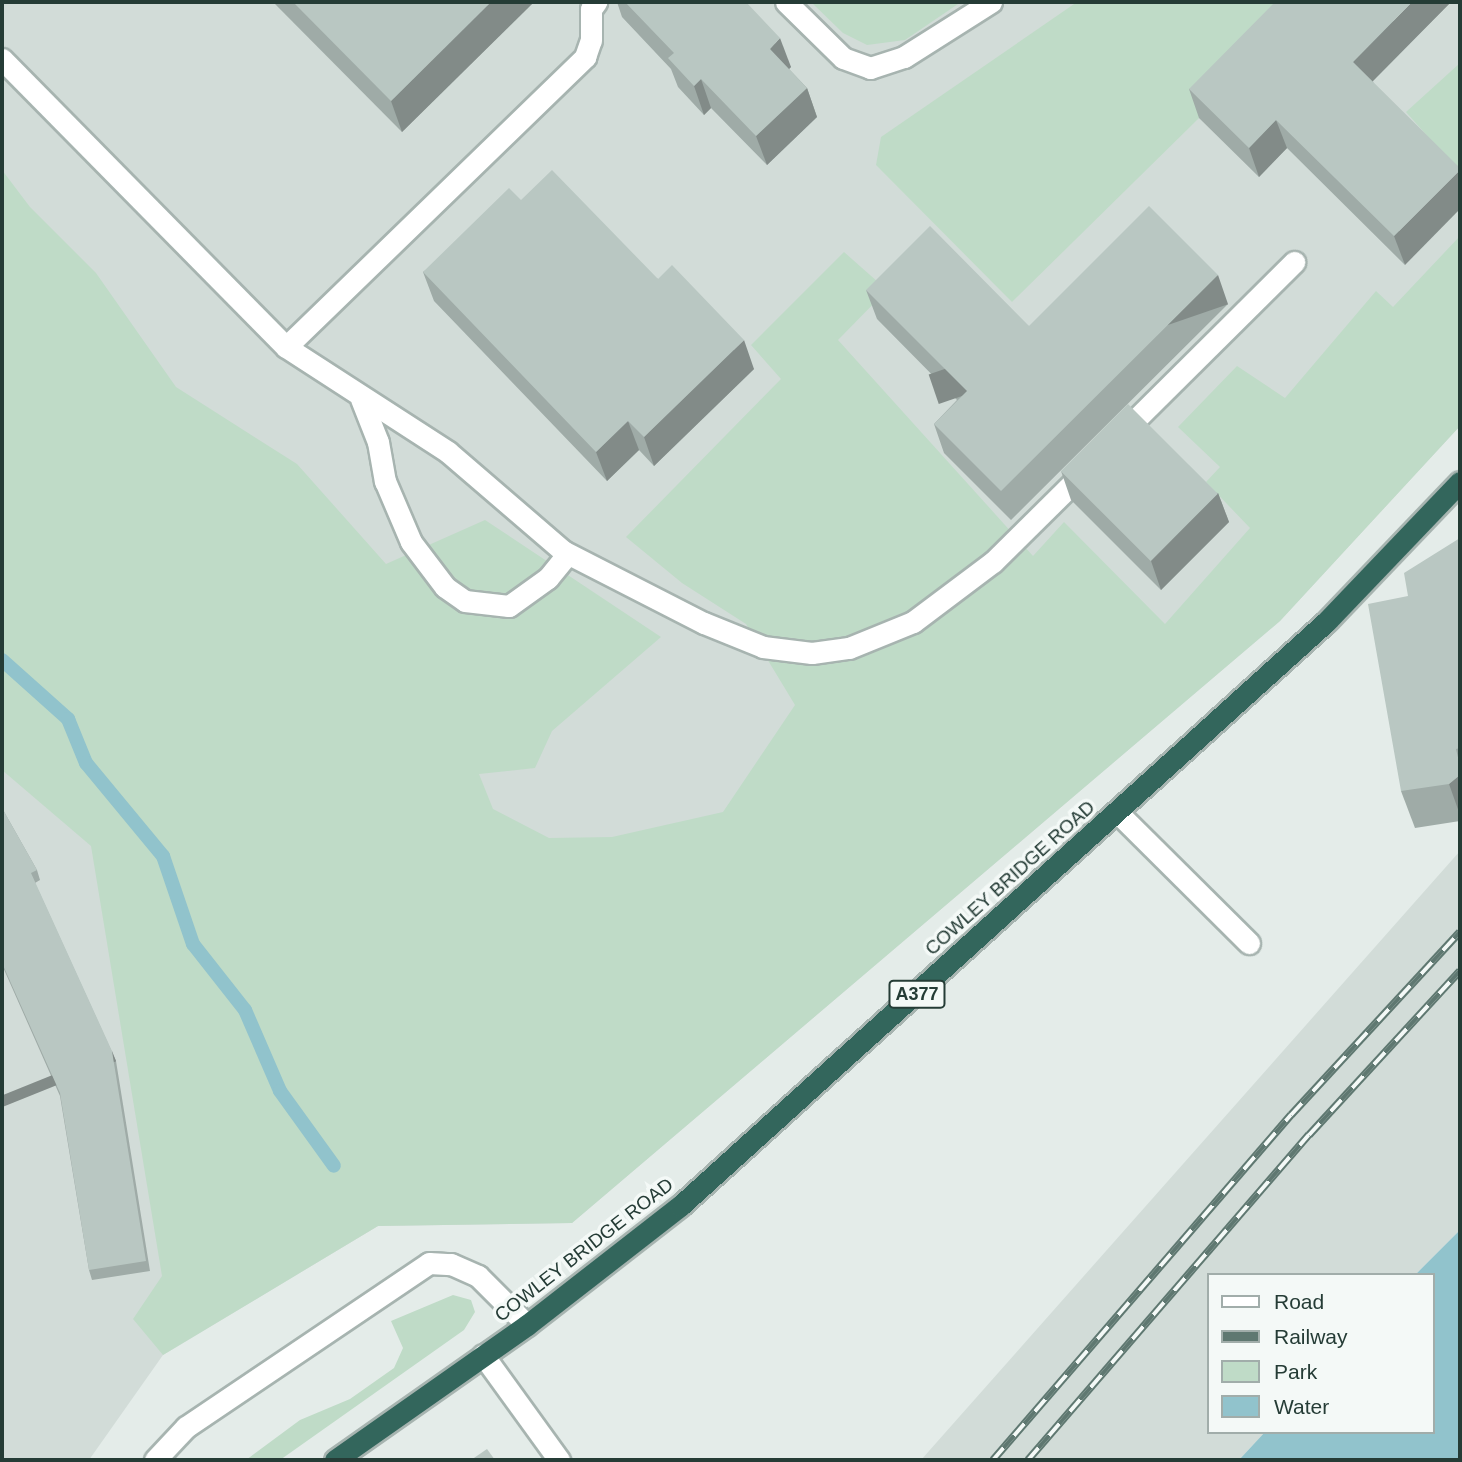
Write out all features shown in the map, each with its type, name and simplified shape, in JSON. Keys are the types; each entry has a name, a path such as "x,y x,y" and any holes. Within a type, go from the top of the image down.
{"highway":[{"name":"COWLEY BRIDGE ROAD","path":"335,1460 527,1325 680,1206 1327,621 1460,482"}],"street":[{"path":"286,347 585,57 591,40 590,9 596,2"},
{"path":"786,2 843,58 870,68 905,57 991,2"},
{"path":"2,59 286,347 361,399 448,452 563,551 704,623 763,647 813,653 881,637 913,622 993,562 1294,262"},
{"path":"361,399 378,442 386,481 411,542 444,587 465,601 509,606 548,578 564,558 563,551"},
{"path":"1118,812 1250,943"},
{"path":"155,1460 186,1427 429,1263 451,1264 478,1276 527,1325"},
{"path":"484,1355 559,1460"}],"shaded area":[{"path":"2,2 1460,2 1460,426 1280,621 572,1223 378,1226 163,1355 89,1460 2,1460"},
{"path":"1460,851 1460,1230 1417,1273 1206,1273 1206,1434 1263,1434 1239,1460 921,1460"}],"green space":[{"path":"811,2 961,2 905,40 867,45 843,33"},
{"path":"1077,2 1317,2 1012,302 876,165 881,137"},
{"path":"1460,63 1460,173 1406,112"},
{"path":"2,170 30,207 96,273 176,387 297,464 386,564 485,520 661,637 552,731 535,768 479,774 493,809 549,838 612,837 723,812 795,705 746,624 682,583 626,537 781,379 751,345 844,252 887,290 838,340 1033,556 1064,522 1165,624 1250,528 1206,482 1220,467 1178,427 1237,366 1285,398 1376,291 1393,307 1460,236 1460,426 1280,621 572,1223 378,1226 163,1355 133,1319 162,1276 91,846 2,770"},
{"path":"453,1295 471,1300 475,1312 464,1330 280,1460 246,1460 300,1420 350,1399 394,1368 403,1348 391,1321"}],"water":[{"path":"1460,1230 1460,1460 1239,1460 1263,1434 1434,1434 1434,1273 1417,1273"}],"building":[{"path":"293,2 491,2 391,101"},
{"path":"625,2 746,2 780,38 770,49 807,88 756,136 701,79 694,86 668,58 674,53"},
{"path":"1275,2 1412,2 1353,62 1460,170 1394,236 1276,120 1249,148 1189,89"},
{"path":"552,170 658,279 672,265 744,340 644,437 628,421 596,452 423,272 509,188 521,200"},
{"path":"1149,206 1218,275 1001,491 934,424 967,391 866,290 930,226 1029,326"},
{"path":"1128,404 1218,494 1151,561 1061,471"},
{"path":"1460,538 1460,748 1456,749 1460,775 1449,784 1401,791 1368,604 1408,596 1404,573"},
{"path":"2,808 37,870 31,873 112,1051 146,1261 89,1270 60,1093 2,963"},
{"path":"487,1449 495,1460 471,1460"}],"waterway":[{"path":"2,660 68,719 86,763 163,856 193,944 245,1010 280,1091 334,1166"}],"railway":[{"path":"993,1460 1291,1115 1460,932"},
{"path":"1028,1460 1309,1135 1460,971"}]}
